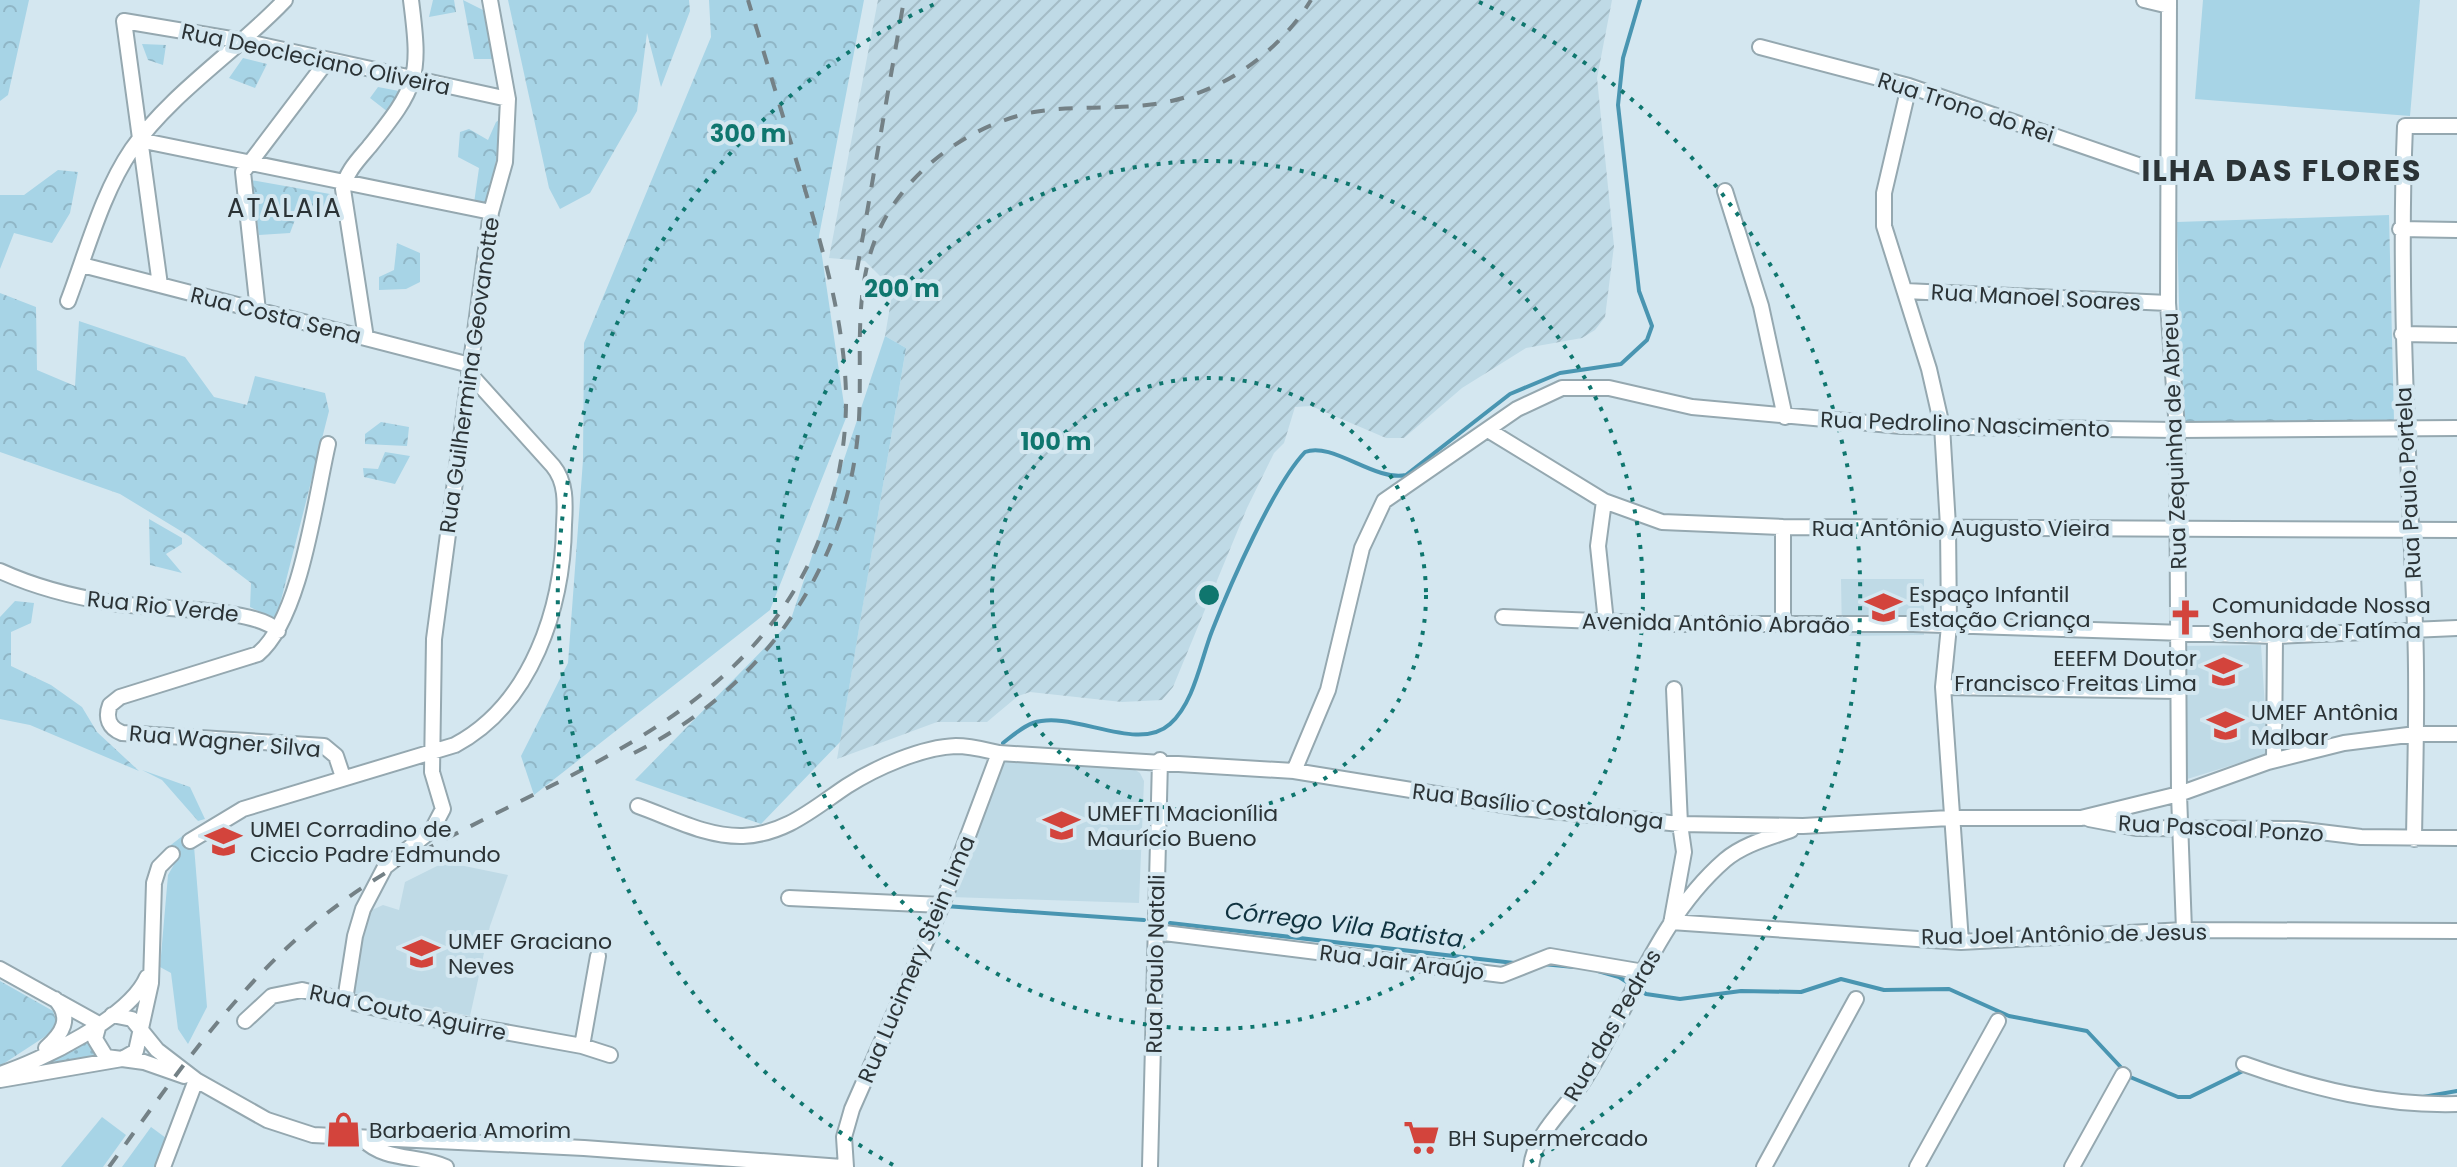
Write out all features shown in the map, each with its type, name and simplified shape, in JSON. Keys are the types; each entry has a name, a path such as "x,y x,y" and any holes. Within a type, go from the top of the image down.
{"street":[{"path":"68,301 118,174 139,140 285,0"},
{"path":"366,338 343,194 344,182 405,100 414,79 418,54 411,0"},
{"name":"Rua Guilhermina Geovanotte","path":"345,1000 357,925 385,867 440,820 443,803 432,772 437,605 491,212 505,162 508,99 490,0"},
{"path":"2144,0 2169,3"},
{"name":"Rua Zequinha de Abreu","path":"2169,3 2168,303 2177,430 2179,794 2184,930"},
{"name":"Rua Deocleciano Oliveira","path":"139,140 124,21 243,41 508,99"},
{"name":"Rua Trono do Rei","path":"1760,47 1909,86 2170,176"},
{"path":"258,311 242,187 249,163 327,61"},
{"path":"1909,86 1884,193 1884,226 1937,396 1942,426 1948,526 1949,626 1943,687 1961,942"},
{"name":"Rua Paulo Portela","path":"2414,839 2416,628 2405,426 2400,229 2405,126 2457,126"},
{"path":"139,140 491,212"},
{"path":"139,140 160,285"},
{"path":"1725,191 1761,306 1785,417"},
{"path":"2400,229 2457,230"},
{"name":"Rua Costa Sena","path":"82,265 366,338 470,369"},
{"name":"Rua Manoel Soares","path":"1905,291 2168,303"},
{"path":"2402,334 2457,335"},
{"path":"190,841 243,809 343,777 434,753 465,740 483,727 529,669 551,621 562,559 565,513 561,477 470,369"},
{"name":"Rua Pedrolino Nascimento","path":"1294,771 1328,690 1353,596 1362,548 1384,501 1517,409 1562,388 1609,388 1692,407 1785,417 1942,426 2177,430 2457,428"},
{"name":"Rua Antônio Augusto Vieira","path":"1488,430 1604,501 1662,522 1783,527 1948,526 2179,531 2457,530"},
{"path":"278,631 296,584 328,444"},
{"path":"1604,501 1598,546 1606,622"},
{"path":"1783,527 1783,623"},
{"name":"Rua Rio Verde","path":"0,571 54,591 112,603 256,617 278,631"},
{"name":"Avenida Antônio Abraão","path":"1503,617 1606,622 1949,626 2179,635 2275,636 2457,628"},
{"name":"Rua Wagner Silva","path":"278,631 258,654 120,697 110,705 109,723 122,733 324,746 336,756 343,777"},
{"path":"2274,760 2275,636"},
{"path":"1943,687 2178,691"},
{"name":"Rua das Pedras","path":"1671,922 1684,852 1674,689"},
{"name":"Rua Basílio Costalonga","path":"638,806 717,835 748,836 805,817 851,784 917,755 952,746 999,753 1160,760 1294,771 1522,808 1680,824 1803,826 1950,818 2081,818 2179,794 2274,760 2344,743 2416,734 2457,734"},
{"name":"Rua Lucimery Stein Lima","path":"844,1167 844,1137 856,1097 942,905 999,753"},
{"name":"Rua Paulo Natali","path":"1150,1167 1160,760"},
{"name":"Rua Pascoal Ponzo","path":"2081,818 2136,828 2296,829 2414,839 2457,838"},
{"name":"Rua das Pedras","path":"1531,1167 1538,1141 1583,1082 1671,922 1725,860 1757,842 1803,826"},
{"path":"0,1077 122,1059 136,1051 149,992 156,875 172,854"},
{"path":"789,898 942,905"},
{"name":"Rua Joel Antônio de Jesus","path":"1671,922 1961,942 2184,930 2457,931"},
{"name":"Rua Jair Araújo","path":"1156,932 1502,975 1550,956 1638,984"},
{"path":"582,1046 598,956"},
{"path":"0,969 55,999 106,1019 129,1017 157,1050 196,1080 279,1126 313,1135 364,1140 584,1148 844,1167"},
{"path":"0,1077 106,1019 138,993 149,969"},
{"name":"Rua Couto Aguirre","path":"245,1021 267,1000 285,991 302,990 388,1011 582,1046 610,1055"},
{"path":"32,1061 64,1026 65,1014 55,999"},
{"path":"1764,1167 1856,999"},
{"path":"106,1019 95,1039 99,1051 109,1058 144,1062 196,1080"},
{"path":"1917,1167 1998,1021"},
{"path":"2244,1064 2293,1082 2345,1094 2406,1104 2457,1104"},
{"path":"2072,1167 2123,1075"},
{"path":"163,1167 196,1080"},
{"path":"364,1140 381,1152 423,1159 446,1167"}],"shaded area":[{"path":"878,0 1612,0 1597,78 1614,246 1605,317 1595,330 1582,338 1526,348 1462,388 1404,438 1386,438 1311,406 1295,407 1284,443 1274,453 1247,508 1173,687 1162,700 1122,702 1030,692 1018,696 987,722 937,722 837,759 906,348 885,336 893,289 865,261 829,258"},
{"name":"Espaço Infantil Estação Criança","path":"1841,579 1924,579 1924,635 1842,636"},
{"path":"2261,645 2268,754 2184,780 2183,646"},
{"name":"UMEFTI Macionília Maurício Bueno","path":"1004,760 1132,768 1140,773 1144,781 1139,903 951,897"},
{"name":"UMEF Graciano Neves","path":"445,862 508,875 490,926 470,1016 353,993 364,927 372,910 383,905 399,910 405,882"}],"green space":[{"path":"0,0 29,0 8,95 0,101"},
{"path":"433,0 454,0 456,12 429,17"},
{"path":"463,0 485,11 497,59 474,59"},
{"path":"508,0 689,0 690,11 661,87 647,33 637,111 590,193 560,209 549,188"},
{"path":"709,0 864,0 819,236 846,418 770,610 534,795 521,756 568,663 583,460 584,343 711,37"},
{"path":"2203,0 2420,0 2410,116 2195,99"},
{"path":"142,44 166,45 163,65 148,60"},
{"path":"243,58 267,64 255,88 229,78"},
{"path":"378,87 399,91 388,112 370,98"},
{"path":"503,117 489,204 474,203 479,168 458,157 460,132 469,129 488,140 496,122"},
{"path":"58,170 78,172 70,213 52,243 14,233 0,269 0,195 24,195"},
{"path":"251,180 330,194 332,210 296,217 290,233 259,235"},
{"path":"2389,215 2394,420 2182,426 2177,222"},
{"path":"397,243 420,253 420,282 406,289 379,290 379,277 394,270"},
{"path":"0,293 36,307 37,370 75,386 79,321 185,357 214,397 247,405 255,376 325,393 329,411 276,620 250,607 251,583 189,536 120,494 0,452"},
{"path":"885,336 906,348 840,742 761,824 635,780 790,622"},
{"path":"381,422 409,427 407,446 365,444 365,434"},
{"path":"385,452 410,456 395,484 364,477 363,468 378,469"},
{"path":"149,519 182,538 182,544 166,554 182,573 150,565"},
{"path":"15,601 34,603 31,623 11,632 11,666 51,685 82,707 97,732 139,771 30,725 0,719 0,617"},
{"path":"142,770 190,787 205,819 198,821 162,780"},
{"path":"185,834 194,846 207,1007 188,1044 178,1029 171,973 160,967 168,875 176,861 167,848"},
{"path":"0,981 53,1011 57,1023 49,1034 0,1066"},
{"path":"84,1039 103,1059 36,1069 34,1065"},
{"path":"102,1117 126,1135 103,1167 61,1167"},
{"path":"151,1127 166,1138 155,1167 122,1167"}],"waterway":[{"path":"1003,743 1029,725 1049,720 1140,735 1156,732 1170,724 1191,693 1212,631 1253,537 1280,488 1305,452 1328,452 1381,473 1406,475 1510,394 1560,373 1621,364 1647,340 1652,326 1639,291 1618,105 1623,58 1640,0"},
{"name":"Córrego Vila Batista","path":"945,906 1144,920"},
{"name":"Córrego Vila Batista","path":"1170,923 1514,963"},
{"name":"Córrego Vila Batista","path":"1543,964 1574,967"},
{"name":"Córrego Vila Batista","path":"1598,971 1619,977 1646,994 1680,999 1741,991 1801,992 1841,979 1884,990 1949,989 2009,1016 2087,1031 2130,1077 2178,1097 2190,1097 2245,1070"},
{"name":"Córrego Vila Batista","path":"2423,1097 2457,1091"}],"railway":[{"path":"109,1167 180,1069 231,1007 316,922 378,877 652,730 713,685 766,630 809,563 832,501 841,458 846,415 844,365 824,256 748,0"},
{"path":"857,270 904,0"},
{"path":"634,753 680,726 722,694 760,657 792,616 818,572 839,523 852,472 859,419 861,304 865,276 883,223 912,182 959,142 1015,117 1049,110 1155,104 1202,92 1224,82 1264,55 1311,0"}],"place":[{"name":"Espaço Infantil Estação Criança","path":"1883,607"},
{"name":"Comunidade Nossa Senhora de Fatíma","path":"2186,618"},
{"name":"EEEFM Doutor Francisco Freitas Lima","path":"2223,671"},
{"name":"UMEF Antônia Malbar","path":"2225,725"},
{"name":"UMEFTI Macionília Maurício Bueno","path":"1061,826"},
{"name":"UMEI Corradino de Ciccio Padre Edmundo","path":"224,842"},
{"name":"UMEF Graciano Neves","path":"422,954"},
{"name":"Barbaeria Amorim","path":"343,1130"},
{"name":"BH Supermercado","path":"1422,1138"}],"district":[{"name":"ILHA DAS FLORES","path":"2282,171"},
{"name":"ATALAIA","path":"285,208"}]}
